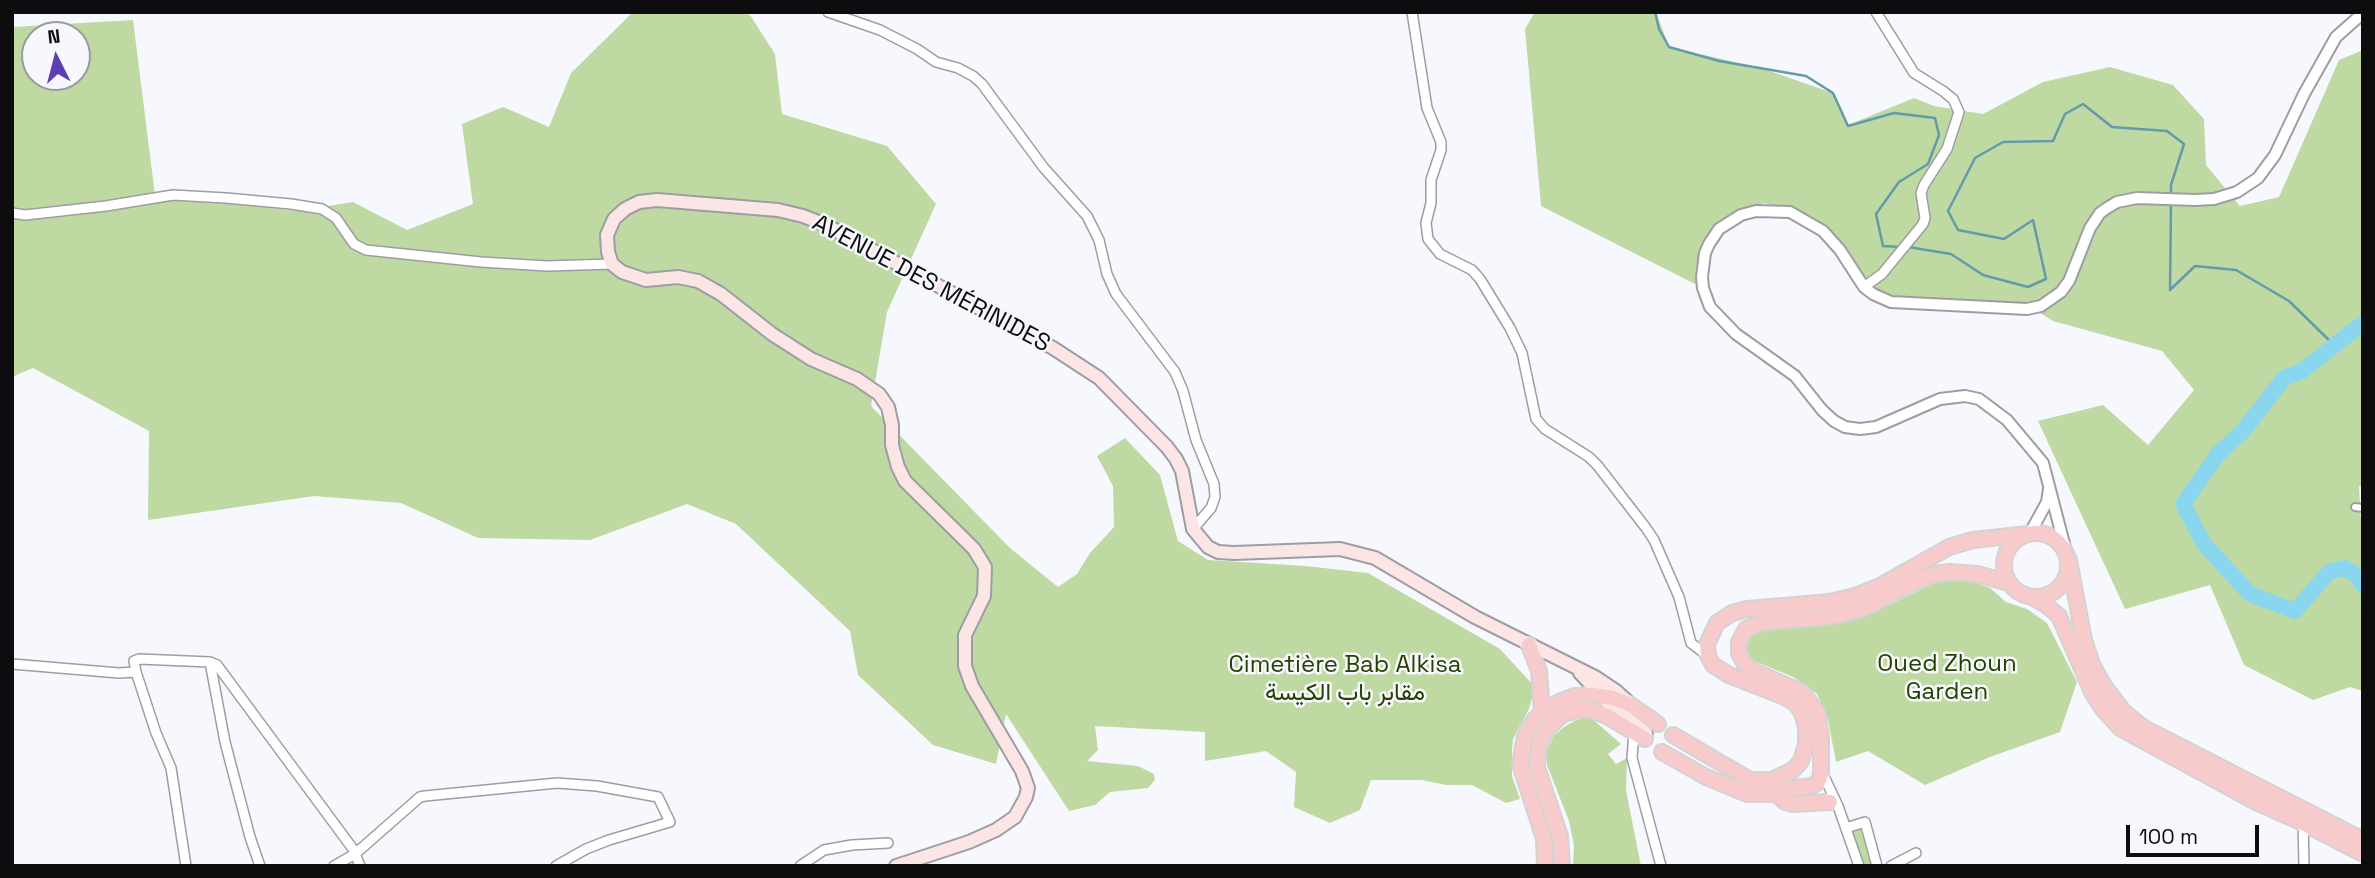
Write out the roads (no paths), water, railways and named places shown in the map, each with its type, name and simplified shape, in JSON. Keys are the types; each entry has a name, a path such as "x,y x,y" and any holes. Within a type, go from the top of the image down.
{"main road":[{"name":"AVENUE DES MÉRINIDES","path":"612,264 607,235 614,219 639,202 657,200 778,210 826,225 1053,348 1100,378 1167,447 1175,459 1182,471 1193,529"},
{"path":"612,264 622,272 646,280 678,277 698,281 721,294 801,353 857,379 879,394 888,407 892,445 905,481 974,549 985,567 984,596 965,635 965,666 972,685 1022,771 1028,788 1026,797 1018,814 996,830 969,842 896,866"},
{"path":"1193,529 1200,540 1218,552 1340,549 1375,558 1475,617 1607,684 1658,724 1667,726 1673,735 1751,780 1772,780 1797,765 1806,744 1806,727 1796,704 1785,697 1723,673 1713,665 1708,656 1707,644 1713,628 1732,613 1759,607 1817,603 1855,596 1878,587 1956,545 1989,538 2042,533 2054,538 2068,557 2089,656 2104,686 2124,712 2152,732 2303,815 2363,854"},
{"path":"2029,534 2014,542 2005,556 2004,572 2009,583 2019,593 2046,605 2059,616 2092,692 2120,728 2256,802 2303,815 2363,840"},
{"path":"2032,597 2047,596 2059,588 2067,575 2068,557"},
{"path":"1578,670 1642,735 1652,751 1662,752 1706,777 1740,792 1776,794 1812,786 1818,782 1820,727 1814,706 1803,693 1756,672 1744,663 1738,647 1746,629 1764,622 1852,612 1878,602 1922,578 1942,573 1986,576 2009,583"},
{"path":"1529,645 1539,671 1542,712"},
{"path":"1545,866 1544,839 1520,764 1525,736 1542,712 1567,698 1601,696 1631,705"},
{"path":"1562,866 1560,836 1536,767 1541,737 1550,724 1563,715 1584,709 1599,712 1642,735"},
{"path":"1642,735 1658,724"},
{"path":"1662,752 1671,746 1673,735"},
{"path":"1776,794 1785,802 1793,804 1834,804"}],"street":[{"path":"828,12 880,30 936,62 958,68 973,76 1044,168 1087,216 1099,240 1107,274 1116,294 1175,372 1183,391 1196,440 1214,484 1215,497 1211,508 1193,529"},
{"path":"1412,12 1427,108 1441,142 1431,180 1431,203 1426,223 1428,239 1440,254 1472,270 1480,279 1522,353 1536,419 1545,429 1589,457 1646,528 1679,597 1691,643 1708,656"},
{"path":"1864,287 1882,274 1914,237 1925,218 1921,193 1947,149 1959,113 1952,99 1943,91 1914,73 1875,12"},
{"path":"2068,557 2043,463 2007,419 1979,399 1965,396 1940,399 1876,427 1845,427 1834,421 1788,369 1736,334 1710,307 1703,288 1702,265 1714,235 1728,222 1756,211 1790,212 1813,223 1831,238 1864,287 1873,294 1899,303 2026,309 2041,306 2061,292 2069,281 2090,228 2100,213 2117,202 2129,198 2214,199 2237,192 2258,178 2275,155 2304,94 2336,37 2363,13"},
{"path":"12,213 25,215 106,206 173,195 215,197 323,209 336,218 354,244 366,250 547,266 612,264"},
{"path":"2029,534 2047,502 2050,482"},
{"path":"186,866 171,768 136,672 134,661 139,659 210,662 217,665 355,854 360,866"},
{"path":"210,662 225,742 260,866"},
{"path":"12,664 118,673 136,672"},
{"path":"1642,735 1632,758 1661,866"},
{"path":"1820,769 1846,828 1859,866"},
{"path":"334,866 355,854 420,797 557,783 597,786 657,797 670,822 609,840 556,866"},
{"path":"1804,787 1834,804"},
{"path":"2303,815 2304,866"},
{"path":"1846,828 1865,822 1877,866"},
{"path":"800,866 824,850 888,843"},
{"path":"1891,866 1916,853"}],"waterway":[{"path":"1655,12 1659,29 1669,47 1719,61 1806,76 1833,93 1848,126 1894,113 1935,118 1939,135 1928,164 1899,182 1876,214 1883,246 1901,247"},
{"path":"1908,247 1951,254 1983,275 2028,287 2046,279 2033,220 2004,239 1958,230 1948,211 1975,158 2003,142 2053,141 2065,114 2083,104 2112,127 2167,131 2184,144 2171,185 2171,195"},
{"path":"2171,202 2170,290 2195,266 2236,270 2289,301 2335,346"},
{"path":"2363,323 2302,371 2284,378 2243,431 2218,454 2183,504 2204,544 2250,594 2295,611 2329,572 2345,568 2355,574 2363,585"}],"park label":[{"name":"Oued Zhoun Garden","path":"1947,678"},
{"name":"Cimetière Bab Alkisa مقابر باب الكيسة","path":"1345,679"}]}
